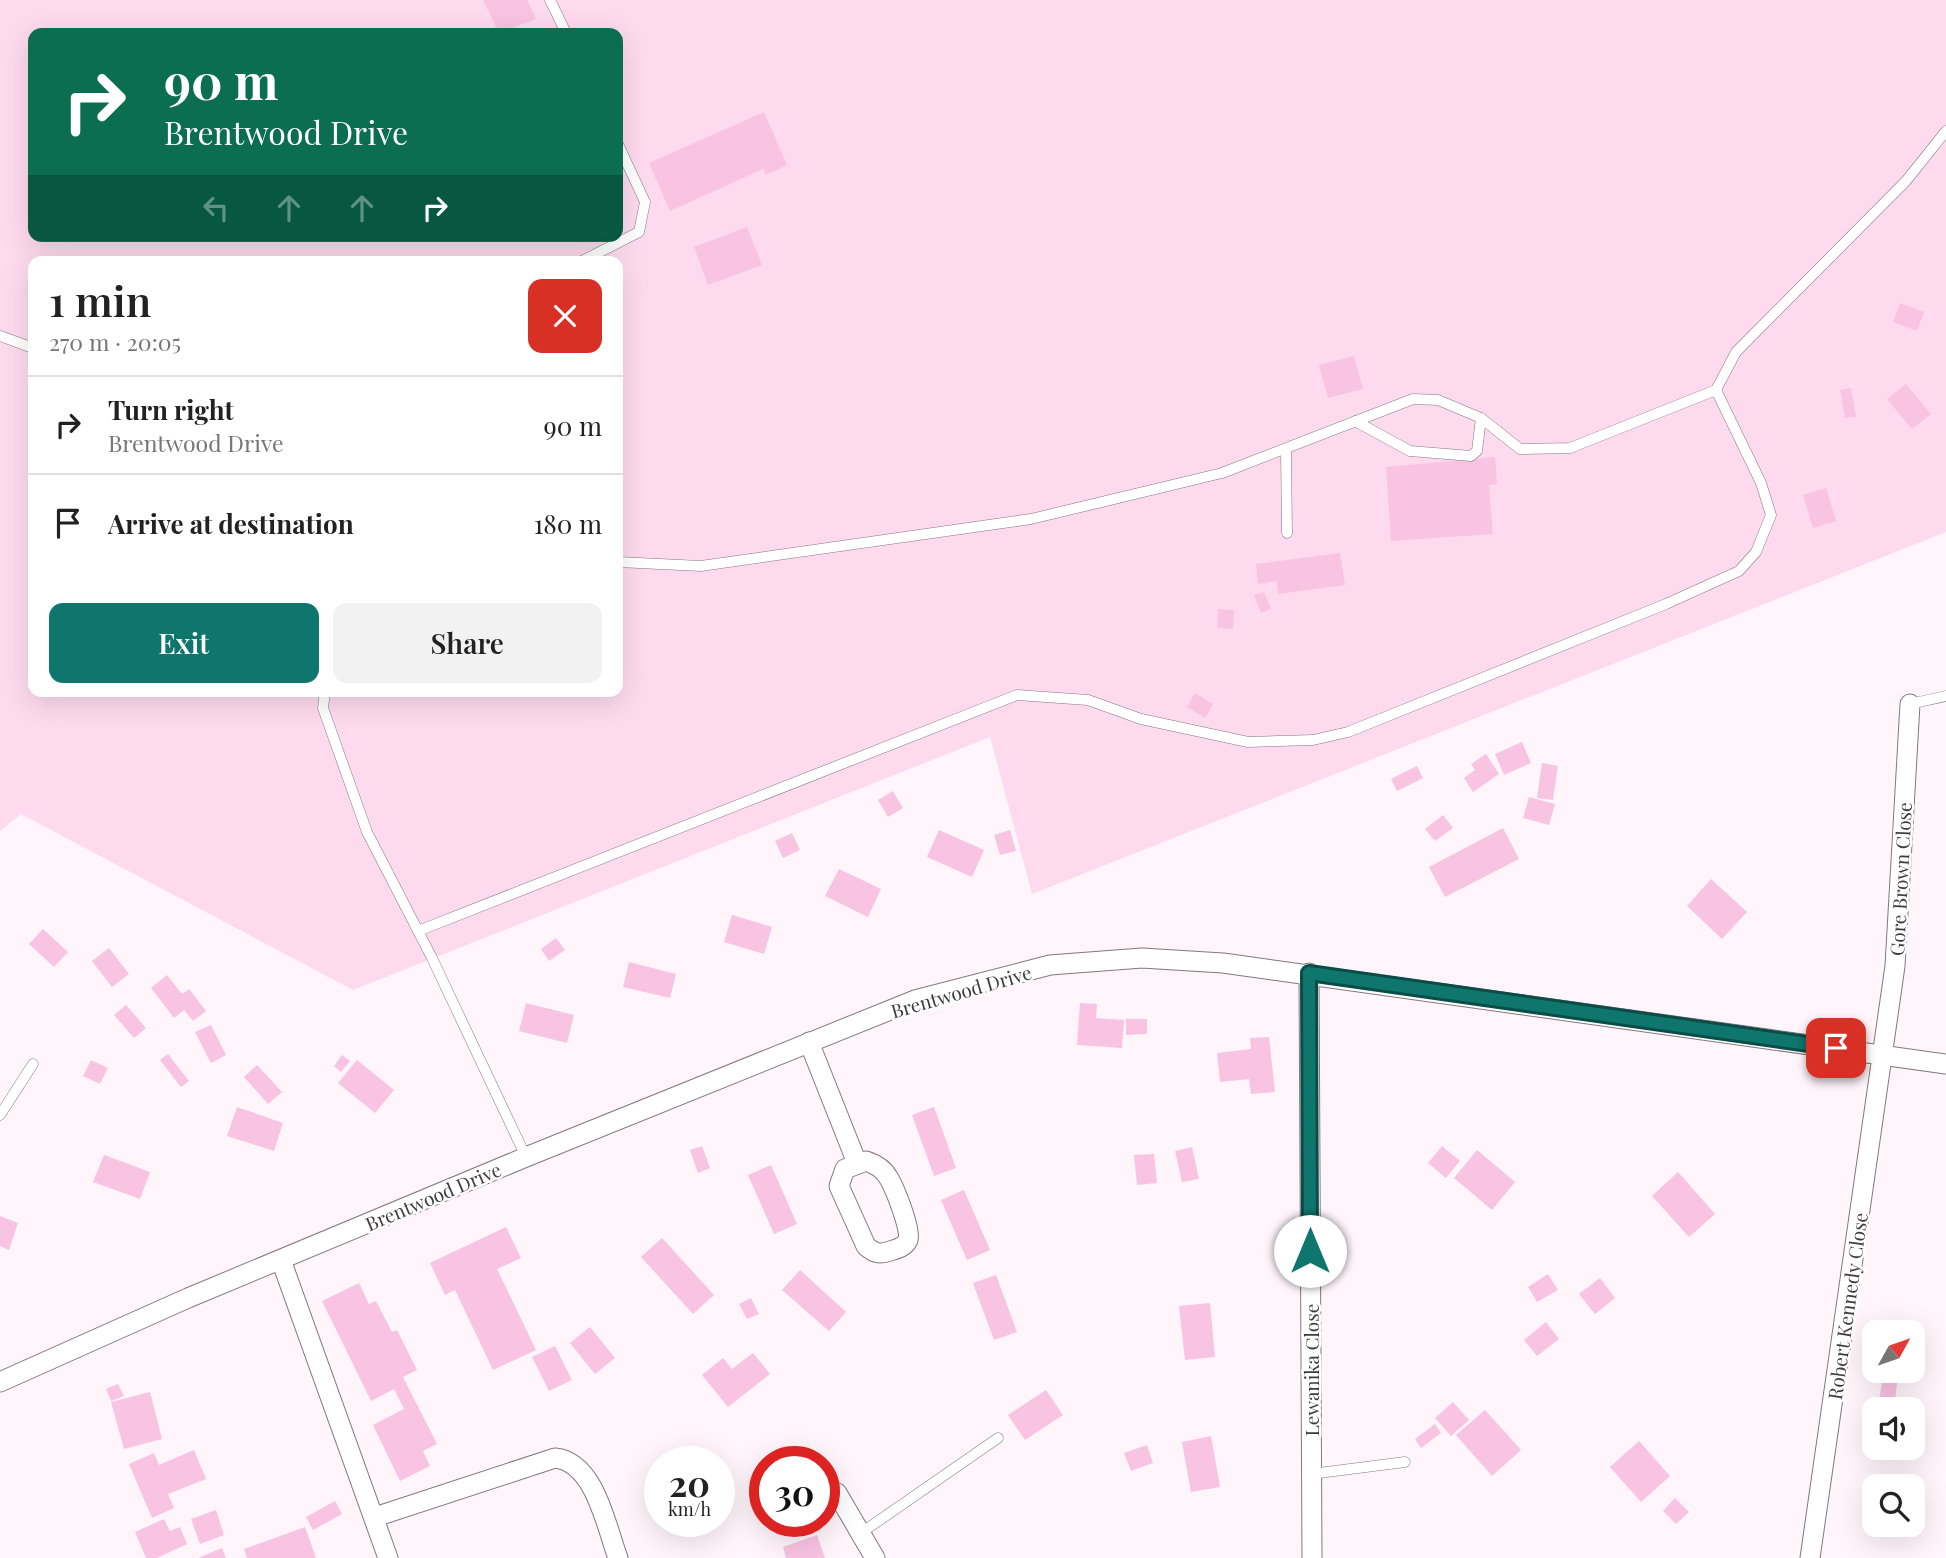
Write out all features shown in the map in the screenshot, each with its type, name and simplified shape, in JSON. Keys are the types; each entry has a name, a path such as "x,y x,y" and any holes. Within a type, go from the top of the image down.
{"street":[{"name":"Gore Brown Close","path":"1884,1055 1895,966 1910,704"},
{"name":"Brentwood Drive","path":"0,1382 526,1157 809,1042 915,1000 1050,965 1142,958 1223,963 1946,1064"},
{"name":"Lewanika Close","path":"1309,973 1312,1558"},
{"path":"809,1042 857,1163"},
{"name":"Robert Kennedy Close","path":"1810,1558 1884,1055"},
{"path":"857,1163 873,1164 889,1177 910,1231 908,1240 902,1247 883,1254 873,1253 866,1246 839,1186 845,1169 857,1163"},
{"path":"281,1260 388,1558"},
{"path":"375,1517 555,1458 570,1460 583,1472 593,1492 618,1558"},
{"path":"840,1498 875,1558"}],"lane":[{"path":"550,0 564,28"},
{"path":"623,562 701,566 1031,519 1222,473 1413,399 1438,400 1481,418 1520,449 1570,449 1716,390 1736,352 1906,181 1946,131"},
{"path":"623,155 645,202 639,232 623,240"},
{"path":"592,256 619,242"},
{"path":"0,336 28,346"},
{"path":"418,931 1017,695 1088,700 1141,719 1248,742 1313,740 1349,732 1666,604 1739,571 1756,552 1771,515 1761,483 1716,390"},
{"path":"1355,421 1410,452 1471,456 1477,451 1481,418"},
{"path":"1286,450 1287,533"},
{"path":"1910,704 1946,696"},
{"path":"324,697 323,708 367,832 418,931 526,1157"},
{"path":"0,1115 33,1064"},
{"path":"861,1533 998,1438"},
{"path":"1311,1474 1405,1462"}],"shaded area":[{"path":"0,0 1946,0 1946,532 1032,894 990,737 353,990 21,814 0,831"}],"building":[{"path":"483,0 527,0 536,19 512,28 497,28"},
{"path":"764,112 787,165 766,175 763,169 670,211 649,163"},
{"path":"747,227 762,265 708,285 694,247"},
{"path":"1900,303 1924,312 1917,331 1893,322"},
{"path":"1354,356 1363,389 1328,398 1319,365"},
{"path":"1906,384 1931,414 1912,429 1887,399"},
{"path":"1851,388 1856,417 1845,418 1840,390"},
{"path":"1495,457 1497,484 1489,485 1493,534 1391,541 1386,467"},
{"path":"1826,488 1836,521 1813,528 1803,495"},
{"path":"1340,553 1345,585 1278,594 1277,581 1258,584 1256,564"},
{"path":"1264,592 1271,609 1261,613 1254,595"},
{"path":"1218,609 1234,610 1233,629 1217,628"},
{"path":"1195,693 1213,704 1205,718 1187,707"},
{"path":"1522,742 1531,763 1504,775 1495,754"},
{"path":"1486,754 1499,774 1473,792 1464,778 1475,770 1471,764"},
{"path":"1542,763 1558,766 1553,800 1537,798"},
{"path":"1417,766 1423,778 1397,791 1391,779"},
{"path":"893,791 903,808 888,817 878,800"},
{"path":"1529,797 1555,804 1549,825 1523,818"},
{"path":"1443,815 1453,828 1435,841 1425,829"},
{"path":"1503,828 1519,859 1445,897 1429,867"},
{"path":"939,830 984,850 972,877 927,857"},
{"path":"1010,830 1016,851 1000,855 994,835"},
{"path":"792,833 800,850 783,858 775,841"},
{"path":"839,869 881,889 868,917 825,896"},
{"path":"1711,879 1747,912 1722,939 1687,906"},
{"path":"732,915 772,927 764,954 724,942"},
{"path":"43,929 68,952 54,967 29,944"},
{"path":"556,938 565,950 549,961 541,949"},
{"path":"109,948 129,974 112,987 92,961"},
{"path":"629,962 676,974 670,998 623,987"},
{"path":"167,975 182,994 189,989 206,1011 193,1021 184,1010 174,1018 151,988"},
{"path":"526,1003 574,1015 567,1043 519,1031"},
{"path":"1080,1003 1097,1004 1096,1018 1124,1020 1122,1048 1077,1045"},
{"path":"126,1005 146,1028 134,1038 114,1015"},
{"path":"1126,1019 1147,1019 1147,1034 1126,1035"},
{"path":"211,1025 226,1055 211,1063 195,1032"},
{"path":"1269,1037 1275,1092 1251,1094 1249,1079 1220,1082 1217,1053 1251,1049 1250,1038"},
{"path":"168,1054 189,1081 181,1087 160,1060"},
{"path":"342,1055 350,1061 341,1072 334,1066"},
{"path":"91,1060 108,1068 100,1084 83,1076"},
{"path":"357,1060 394,1090 375,1113 338,1083"},
{"path":"257,1065 282,1092 268,1104 244,1077"},
{"path":"237,1107 283,1123 274,1151 227,1136"},
{"path":"934,1107 956,1168 934,1176 912,1115"},
{"path":"702,1146 710,1168 698,1173 690,1150"},
{"path":"1442,1146 1460,1161 1446,1178 1428,1163"},
{"path":"1192,1147 1199,1179 1182,1182 1175,1151"},
{"path":"1477,1150 1515,1182 1492,1210 1454,1178"},
{"path":"1154,1154 1157,1183 1137,1185 1134,1155"},
{"path":"104,1155 150,1172 140,1199 93,1182"},
{"path":"771,1165 797,1224 774,1234 748,1175"},
{"path":"1678,1172 1715,1214 1689,1237 1652,1196"},
{"path":"964,1190 990,1250 967,1260 941,1200"},
{"path":"0,1216 18,1223 9,1250 0,1246"},
{"path":"506,1227 521,1258 497,1269 536,1350 493,1370 455,1290 445,1295 430,1263"},
{"path":"662,1238 714,1295 693,1314 641,1257"},
{"path":"800,1270 846,1312 829,1331 782,1290"},
{"path":"1548,1274 1558,1290 1537,1302 1528,1287"},
{"path":"996,1275 1017,1332 994,1340 973,1283"},
{"path":"1600,1278 1615,1298 1595,1314 1579,1294"},
{"path":"359,1283 369,1304 376,1301 392,1332 397,1330 417,1370 403,1377 437,1444 423,1451 430,1466 400,1481 373,1425 404,1409 394,1389 371,1401 322,1301"},
{"path":"751,1298 759,1314 747,1319 739,1304"},
{"path":"1210,1303 1215,1357 1185,1360 1179,1306"},
{"path":"1546,1322 1559,1339 1537,1356 1524,1340"},
{"path":"590,1327 615,1358 595,1374 570,1343"},
{"path":"555,1346 572,1380 549,1391 532,1357"},
{"path":"753,1353 770,1374 728,1407 702,1375 723,1358 732,1369"},
{"path":"1882,1383 1897,1383 1895,1397 1880,1397"},
{"path":"118,1384 124,1396 111,1401 106,1389"},
{"path":"1046,1390 1063,1415 1025,1440 1008,1415"},
{"path":"150,1392 162,1439 124,1449 111,1402"},
{"path":"1453,1402 1469,1420 1451,1436 1435,1418"},
{"path":"1485,1410 1521,1450 1492,1476 1456,1435"},
{"path":"1435,1424 1441,1433 1421,1448 1415,1439"},
{"path":"1211,1436 1220,1487 1191,1492 1182,1442"},
{"path":"1639,1441 1670,1476 1641,1502 1610,1467"},
{"path":"1147,1445 1153,1463 1131,1471 1124,1453"},
{"path":"194,1450 206,1479 168,1494 174,1508 152,1518 129,1464 154,1453 159,1465"},
{"path":"1675,1498 1689,1512 1676,1524 1663,1511"},
{"path":"335,1501 342,1514 313,1530 306,1517"},
{"path":"216,1510 224,1535 200,1544 191,1519"},
{"path":"164,1519 170,1531 180,1527 187,1544 157,1558 146,1558 135,1532"},
{"path":"305,1527 316,1558 247,1558 244,1549"},
{"path":"818,1537 825,1558 786,1558 783,1547"},
{"path":"222,1548 226,1558 198,1558"}],"route":[{"path":"1310,1251 1309,973 1836,1048"}]}
